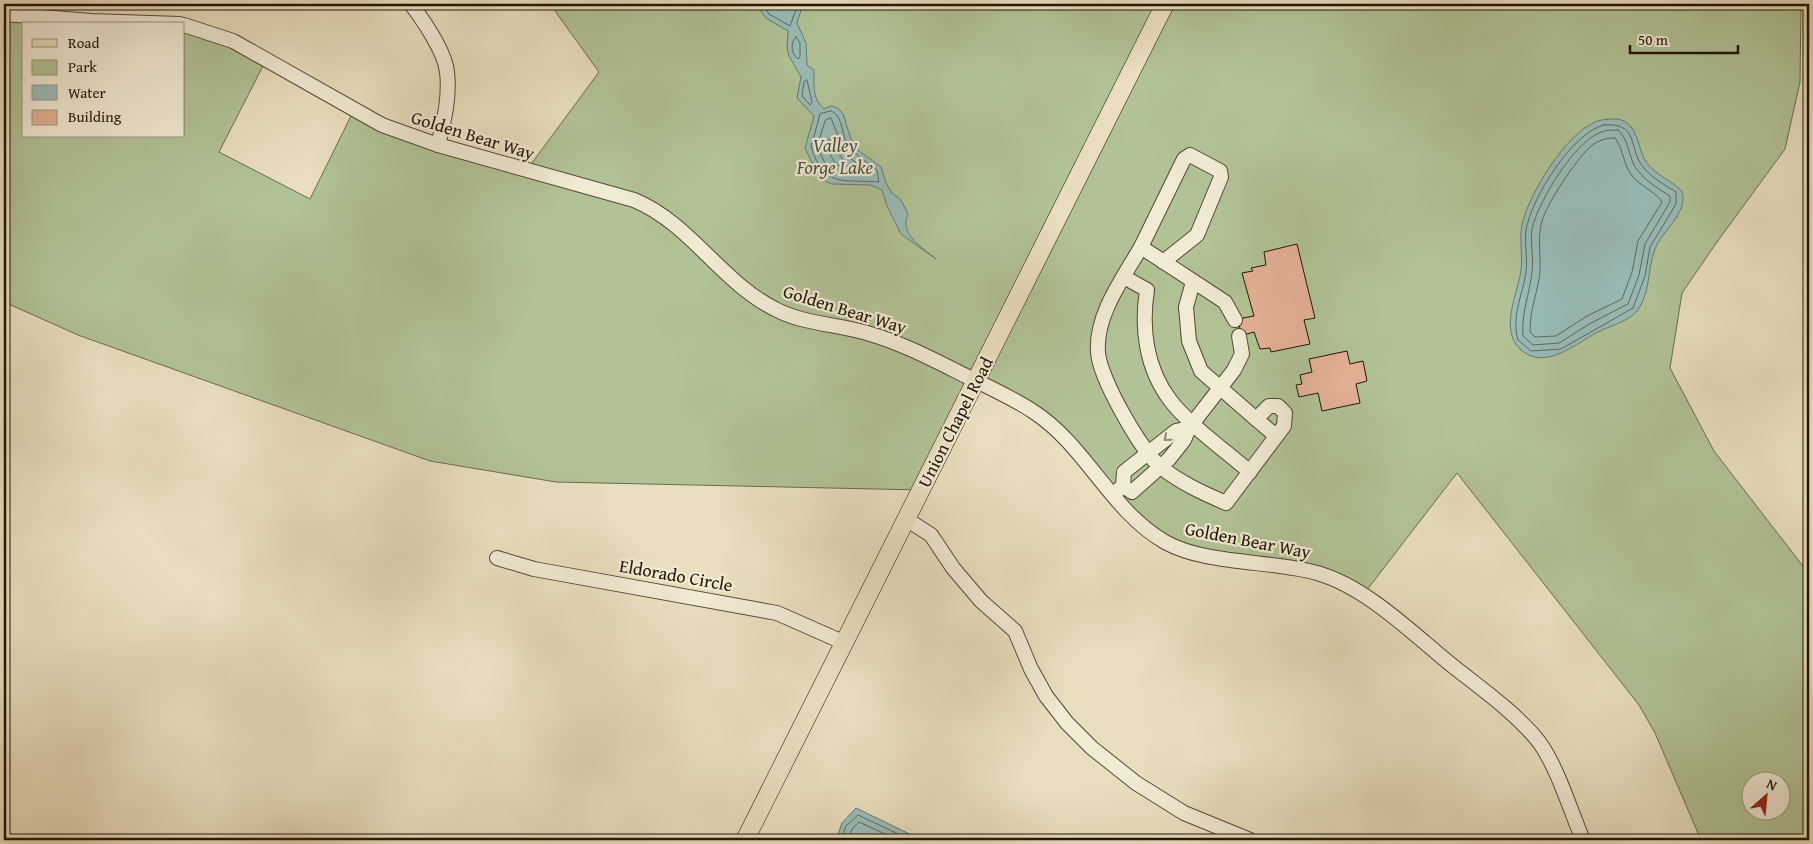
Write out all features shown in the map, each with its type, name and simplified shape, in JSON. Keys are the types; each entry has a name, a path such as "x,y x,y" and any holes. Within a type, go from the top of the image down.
{"main road":[{"name":"Union Chapel Road","path":"745,840 1165,4"}],"street":[{"path":"412,4 429,28 447,70 447,106 438,145"},
{"path":"4,14 120,22"},
{"name":"Golden Bear Way","path":"185,25 233,41 382,125 438,145 647,205 659,211 735,282 777,310 892,340 1036,413 1058,430 1118,490 1147,529 1164,542 1183,550 1315,572 1350,586 1374,602 1494,700 1534,736 1546,753 1583,840"},
{"path":"1163,262 1197,235 1221,177 1220,170 1190,155 1184,159 1101,324 1098,353 1112,394 1148,454 1161,468 1198,491 1226,502 1284,426 1285,413 1278,406 1269,406 1256,418"},
{"path":"1141,247 1225,302 1235,320"},
{"path":"1124,277 1147,290 1143,314 1149,359 1170,400 1191,425 1250,472"},
{"path":"1193,282 1186,307 1189,341 1201,371 1220,390 1276,436"},
{"path":"1191,425 1176,431 1124,472 1118,490 1132,492 1161,468 1184,440 1191,425 1220,390 1242,354 1239,336"},
{"path":"906,520 931,535 953,568 980,601 1015,631 1031,669 1046,696 1067,723 1092,748 1136,783 1184,813 1250,840"},
{"name":"Eldorado Circle","path":"496,558 534,569 770,611 792,618 845,643"}],"green space":[{"path":"550,4 1801,4 1800,82 1785,149 1682,293 1670,368 1714,451 1809,574 1809,840 1701,840 1655,733 1639,705 1457,473 1363,595 1350,587 1165,542 1072,445 976,381 921,490 556,482 430,461 78,335 4,302 4,14 145,22 22,22 22,138 185,138 185,25 266,60 219,152 310,199 354,110 526,171 599,72"}],"water":[{"name":"Valley Forge Lake","path":"756,4 803,4 797,23 806,43 807,65 814,70 814,91 817,101 824,109 831,106 838,108 843,114 851,139 859,151 881,167 886,183 892,193 901,200 908,214 906,221 909,234 913,240 936,259 901,234 887,206 882,190 870,185 832,184 825,181 816,171 805,148 814,116 797,98 801,77 789,56 787,47 788,31 766,18"},
{"path":"1617,119 1624,121 1633,130 1648,165 1680,189 1683,199 1682,207 1658,242 1652,257 1644,299 1632,316 1550,357 1540,358 1530,355 1520,349 1514,341 1510,321 1521,270 1521,231 1526,212 1540,182 1572,139 1595,122"},
{"path":"856,808 922,840 836,840 842,823"}],"building":[{"path":"1297,244 1315,318 1304,320 1310,344 1271,352 1270,348 1260,349 1254,332 1247,334 1239,327 1243,318 1254,316 1242,273 1253,271 1251,268 1266,265 1264,252"},
{"path":"1347,351 1350,364 1363,361 1367,381 1356,384 1360,403 1322,411 1318,393 1299,397 1296,385 1302,384 1300,375 1312,372 1309,359"}]}
